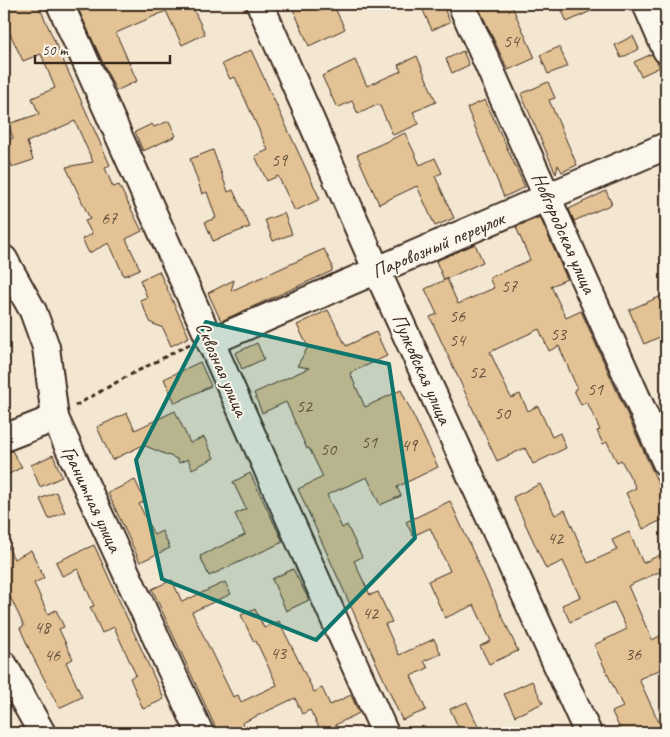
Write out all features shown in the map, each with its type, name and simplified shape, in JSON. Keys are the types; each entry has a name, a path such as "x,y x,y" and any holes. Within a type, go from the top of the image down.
{"street":[{"name":"Сквозная улица","path":"60,4 118,129 208,339 385,733"},
{"name":"Пулковская улица","path":"260,4 377,271 588,733"},
{"name":"Новгородская улица","path":"461,4 666,463"},
{"path":"646,4 666,50"},
{"name":"Паровозный переулок","path":"208,339 377,271 666,146"},
{"name":"Гранитная улица","path":"4,259 33,311 46,347 55,418 200,733"},
{"path":"4,438 55,418"},
{"path":"4,665 42,733"}],"path":[{"path":"55,418 124,378 208,339"}],"highlighted area":[{"path":"206,322 389,364 415,538 316,640 162,579 136,460"}],"building":[{"path":"4,4 38,4 110,165 105,168 113,187 119,185 142,231 126,239 140,269 124,276 109,243 89,253 82,239 92,234 85,221 90,219 66,167 93,162 75,121 27,142 33,160 12,167 4,142 13,138 8,124 39,114 32,98 55,88 41,54 23,61 4,21"},
{"path":"76,4 191,4 205,34 182,45 166,11 116,33 137,81 116,91"},
{"path":"291,4 333,4 345,29 309,46"},
{"path":"420,4 442,4 450,22 432,30"},
{"path":"477,4 511,4 535,58 508,70"},
{"path":"559,4 606,4 567,22"},
{"path":"633,36 639,49 621,58 615,45"},
{"path":"559,47 568,66 548,74 540,55"},
{"path":"251,50 320,199 295,211 278,176 267,181 255,156 268,150 235,77 230,79 222,64"},
{"path":"463,51 469,65 452,73 446,59"},
{"path":"652,54 660,67 641,76 634,62"},
{"path":"417,56 436,102 413,112 419,124 393,135 379,104 358,114 352,101 337,108 322,76 355,60 367,86 401,71 398,65"},
{"path":"548,82 555,98 549,100 577,165 562,172 558,165 556,174 521,94"},
{"path":"485,100 525,187 504,197 467,108"},
{"path":"169,121 176,136 143,151 135,132 152,124 154,127"},
{"path":"405,133 420,165 435,158 442,173 435,176 454,218 435,226 417,186 379,204 357,155"},
{"path":"213,150 228,192 233,190 250,227 213,241 205,222 216,218 207,192 202,194 190,159"},
{"path":"606,191 612,204 574,221 569,209"},
{"path":"284,213 292,234 273,241 265,220"},
{"path":"540,217 567,279 551,286 566,318 581,311 666,501 666,518 643,529 626,493 636,488 621,460 617,462 607,442 603,444 597,431 600,430 587,402 581,405 574,390 577,388 559,346 549,351 539,329 490,352 511,398 520,394 528,411 538,406 552,437 560,433 566,448 533,464 525,448 497,461 430,317 437,314 425,289 447,279 458,304 494,288 489,278 530,260 516,227"},
{"path":"475,244 483,262 444,280 436,261"},
{"path":"324,249 332,265 332,271 221,321 208,293 234,280 231,291"},
{"path":"159,271 189,337 171,346 163,328 151,323 140,300 147,297 140,280"},
{"path":"666,294 666,334 644,344 629,310"},
{"path":"328,310 346,346 376,332 387,356 350,373 365,407 401,390 438,467 397,487 401,496 380,505 367,477 327,495 342,528 347,525 362,557 354,561 370,595 378,592 392,622 385,624 399,655 434,639 441,654 424,661 428,668 411,676 426,710 402,720 298,489 323,477 309,448 307,449 286,402 262,413 254,393 309,368 297,366 308,347 297,325"},
{"path":"257,343 264,359 242,369 235,353"},
{"path":"200,362 211,386 175,403 164,379"},
{"path":"175,411 190,443 204,437 214,458 192,469 188,459 179,463 177,459 143,445 112,460 97,427 127,413 135,430"},
{"path":"12,451 22,467 4,477 4,453"},
{"path":"53,455 62,477 40,487 31,465"},
{"path":"250,473 283,542 209,576 200,556 245,535 235,514 246,509 233,482"},
{"path":"135,480 145,501 139,504 154,535 162,531 170,548 140,562 108,493"},
{"path":"540,484 555,515 565,510 588,563 617,550 612,540 629,532 643,563 666,552 666,569 628,586 652,640 666,633 666,667 639,679 661,727 656,729 658,733 622,733 612,712 623,707 594,645 627,629 614,602 570,622 562,605 580,597 563,561 546,569 513,497"},
{"path":"56,492 65,512 49,519 40,499"},
{"path":"450,501 518,651 489,664 480,646 491,641 474,605 445,618 428,581 450,571 430,528 413,536 406,522"},
{"path":"4,539 14,559 31,550 44,578 34,583 48,614 56,610 64,627 59,629 73,659 66,662 82,697 59,708 30,651 20,628 24,626 4,584"},
{"path":"94,545 164,699 143,709 130,678 136,675 114,627 102,633 90,607 94,606 78,569 62,576 56,562"},
{"path":"293,569 309,600 286,611 272,579"},
{"path":"172,580 182,602 225,582 231,594 192,612 233,697 238,695 241,702 277,685 241,615 255,609 264,628 279,621 314,692 322,688 330,705 351,695 359,713 335,725 340,733 322,733 310,710 302,714 295,698 242,723 247,733 218,733 152,589"},
{"path":"532,681 543,703 515,716 504,694"},
{"path":"467,702 479,728 461,733 450,709"}]}
